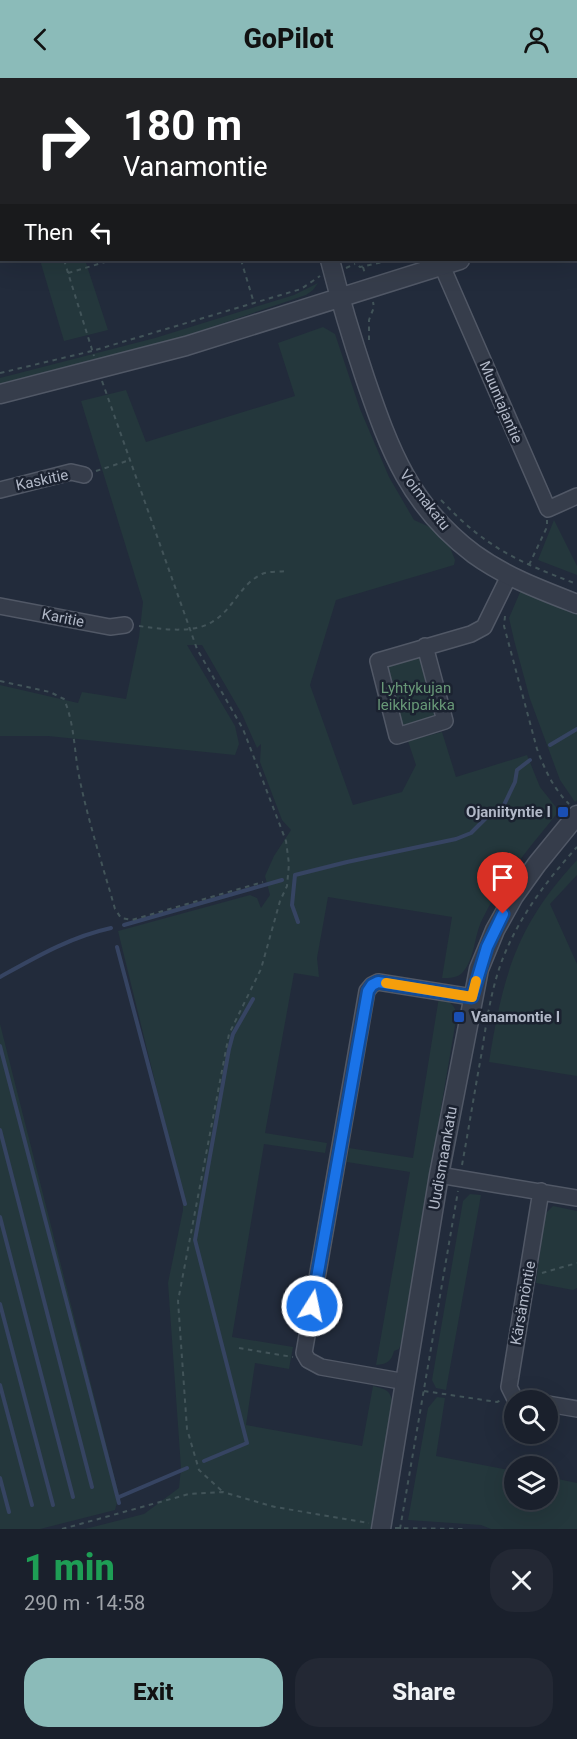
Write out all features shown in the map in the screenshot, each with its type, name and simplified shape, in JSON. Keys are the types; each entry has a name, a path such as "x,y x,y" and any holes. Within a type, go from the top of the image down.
{"street":[{"name":"Voimakatu","path":"330,261 352,340 384,436 406,480 454,537 475,554 509,576 577,604"},
{"path":"0,394 236,331 457,261"},
{"name":"Muuntajantie","path":"442,266 548,509"},
{"name":"Kaskitie","path":"0,490 71,472 84,475"},
{"path":"548,509 577,496"},
{"path":"425,646 445,721 397,736 377,662 425,646 471,634 484,627 509,576"},
{"name":"Karitie","path":"0,606 110,627 125,625"},
{"name":"Uudismaankatu","path":"381,1527 439,1175 472,997 487,947 503,914 574,811"},
{"path":"406,1382 321,1367 308,1360 304,1353 368,991 378,982 472,997"},
{"path":"439,1175 577,1198"},
{"name":"Kärsämöntie","path":"510,1390 541,1191"},
{"path":"558,1406 577,1409"}],"path":[{"path":"64,261 98,369 189,628 197,649 243,729 286,841 289,864 287,886 280,901 261,969 229,1034 178,1301 188,1429 200,1470 223,1492"},
{"path":"68,273 109,261"},
{"path":"241,261 254,303"},
{"path":"353,261 363,267 388,261"},
{"path":"347,267 355,264"},
{"path":"363,267 365,274"},
{"path":"0,373 92,351 301,289 319,277"},
{"path":"371,349 369,320 374,307 373,300"},
{"path":"84,475 130,460"},
{"path":"438,497 473,531 495,548 529,565 577,584"},
{"path":"529,565 547,527 548,509"},
{"path":"125,625 168,630 211,623 230,607 244,588 263,574 285,571"},
{"path":"509,609 504,626 537,749 544,769 557,792 574,811"},
{"path":"0,681 50,692 64,699 71,717 86,804 115,909 121,918 132,920 263,882"},
{"path":"462,1168 487,1018 497,975 505,954 530,906 577,847"},
{"path":"400,1529 458,1190"},
{"path":"528,1272 543,1273 577,1263"},
{"path":"239,1348 308,1360"},
{"path":"424,1390 497,1402 504,1398"},
{"path":"62,1529 189,1494 223,1492 275,1507 381,1527 467,1529"}],"green space":[{"path":"40,261 85,261 108,330 64,341"},
{"path":"318,283 306,295 176,339 0,386 0,378 155,338 294,295"},
{"path":"323,327 335,334 360,409 389,477 414,520 432,528 449,545 455,560 454,565 336,600 310,685 353,805 402,792 416,765 408,741 442,732 456,777 527,755 540,787 559,811 498,891 479,926 470,960 459,975 442,978 452,917 328,897 317,958 319,977 294,973 265,1133 327,1143 325,1153 264,1144 232,1337 293,1347 289,1369 255,1363 246,1425 362,1446 373,1386 386,1390 390,1394 392,1401 371,1529 85,1529 144,1514 179,1488 181,1468 168,1283 183,1210 183,1196 118,931 250,895 257,898 261,908 270,895 265,876 274,856 291,830 282,820 260,762 261,744 257,748 242,714 202,645 187,645 235,726 239,744 235,755 48,736 0,736 0,685 78,703 82,692 126,699 139,637 143,602 81,401 126,390 146,442 295,396 278,343"},
{"path":"554,520 577,566 577,575 538,560"},
{"path":"521,590 577,612 577,800 575,802 560,780 530,699 514,640 509,618"},
{"name":"Lyhtykujan leikkipaikka","path":"419,654 438,717 402,728 383,664"},
{"path":"577,860 577,875 550,904 577,964 577,1076 489,1062 500,1003 515,953 539,907"},
{"path":"439,997 450,1003 457,1014 401,1343 388,1362 376,1365 410,1172 347,1162 349,1148 413,1158"},
{"path":"0,1024 119,1495 115,1510 40,1529 0,1529"},
{"path":"470,1194 481,1195 446,1390 436,1388 432,1380 463,1201"},
{"path":"553,1206 577,1211 577,1288 573,1290 536,1283 545,1214"},
{"path":"437,1397 445,1398 436,1456 504,1469 504,1510 558,1510 558,1479 577,1483 577,1529 491,1529 481,1525 408,1520 428,1408"}],"waterway":[{"path":"550,745 577,729"},
{"path":"298,922 292,905 295,875 456,839 471,833 492,812 503,807 515,782 517,770 530,760"},
{"path":"124,925 282,880"},
{"path":"0,977 67,942 111,928"},
{"path":"117,947 185,1204"},
{"path":"204,1461 247,1443 195,1240 229,1049 233,1034 253,999"},
{"path":"0,1046 119,1503"},
{"path":"0,1130 92,1487"},
{"path":"0,1217 73,1497"},
{"path":"0,1304 53,1505"},
{"path":"0,1385 32,1505"},
{"path":"119,1497 187,1468"},
{"path":"0,1478 9,1512"}],"slow traffic":[{"path":"386,983 472,997 476,981"}],"place":[{"name":"Ojaniityntie I","path":"563,812"},
{"name":"Vanamontie I","path":"459,1017"}],"route":[{"path":"312,1306 368,991 378,982 472,997 487,947 503,914"}]}
